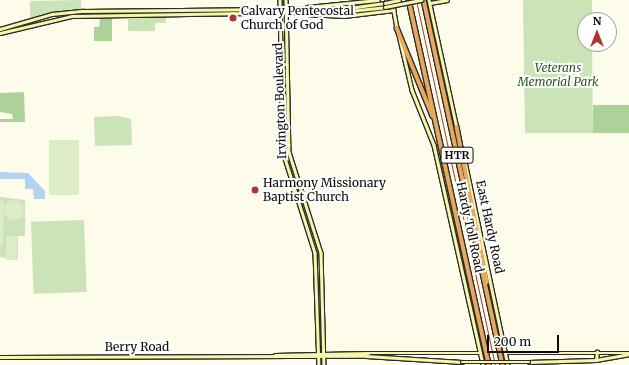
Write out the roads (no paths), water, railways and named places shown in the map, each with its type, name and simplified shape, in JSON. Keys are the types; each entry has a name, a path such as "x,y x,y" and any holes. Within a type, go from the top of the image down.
{"highway":[{"name":"Hardy Toll Road","path":"409,0 489,365"},
{"name":"Hardy Toll Road","path":"422,0 503,365"},
{"path":"397,28 438,127"},
{"path":"457,127 482,245 491,311"}],"main road":[{"name":"Irvington Boulevard","path":"280,0 280,49 284,161 315,254 319,353 318,365"},
{"name":"Irvington Boulevard","path":"286,0 289,152 321,253 324,365"},
{"path":"301,9 378,0"},
{"path":"392,0 407,74 434,145 483,365"},
{"path":"0,33 53,19 248,9 301,9 399,0"},
{"path":"299,13 385,7 422,0"},
{"path":"435,0 439,2"},
{"path":"429,2 447,0"},
{"path":"386,1 387,11"},
{"name":"East Hardy Road","path":"429,2 508,365"},
{"path":"0,29 52,14 178,12 299,13 344,16 394,10"},
{"path":"52,14 53,19"},
{"path":"28,21 28,26"},
{"path":"280,49 286,49"},
{"name":"Berry Road","path":"0,356 274,355 324,352 366,353 386,358"},
{"path":"596,360 597,352"},
{"path":"366,353 481,353"},
{"path":"506,353 629,353"},
{"name":"Berry Road","path":"274,355 462,362 529,362 596,360 629,353"},
{"path":"408,360 410,354"}],"water":[{"path":"0,172 28,173 45,191 45,199 34,199 33,189 25,189 25,179 0,179"}],"railway":[{"path":"416,0 495,365"}],"place":[{"name":"Calvary Pentecostal Church of God","path":"233,18"},
{"name":"Harmony Missionary Baptist Church","path":"255,190"}],"park label":[{"name":"Veterans Memorial Park","path":"558,75"}]}
